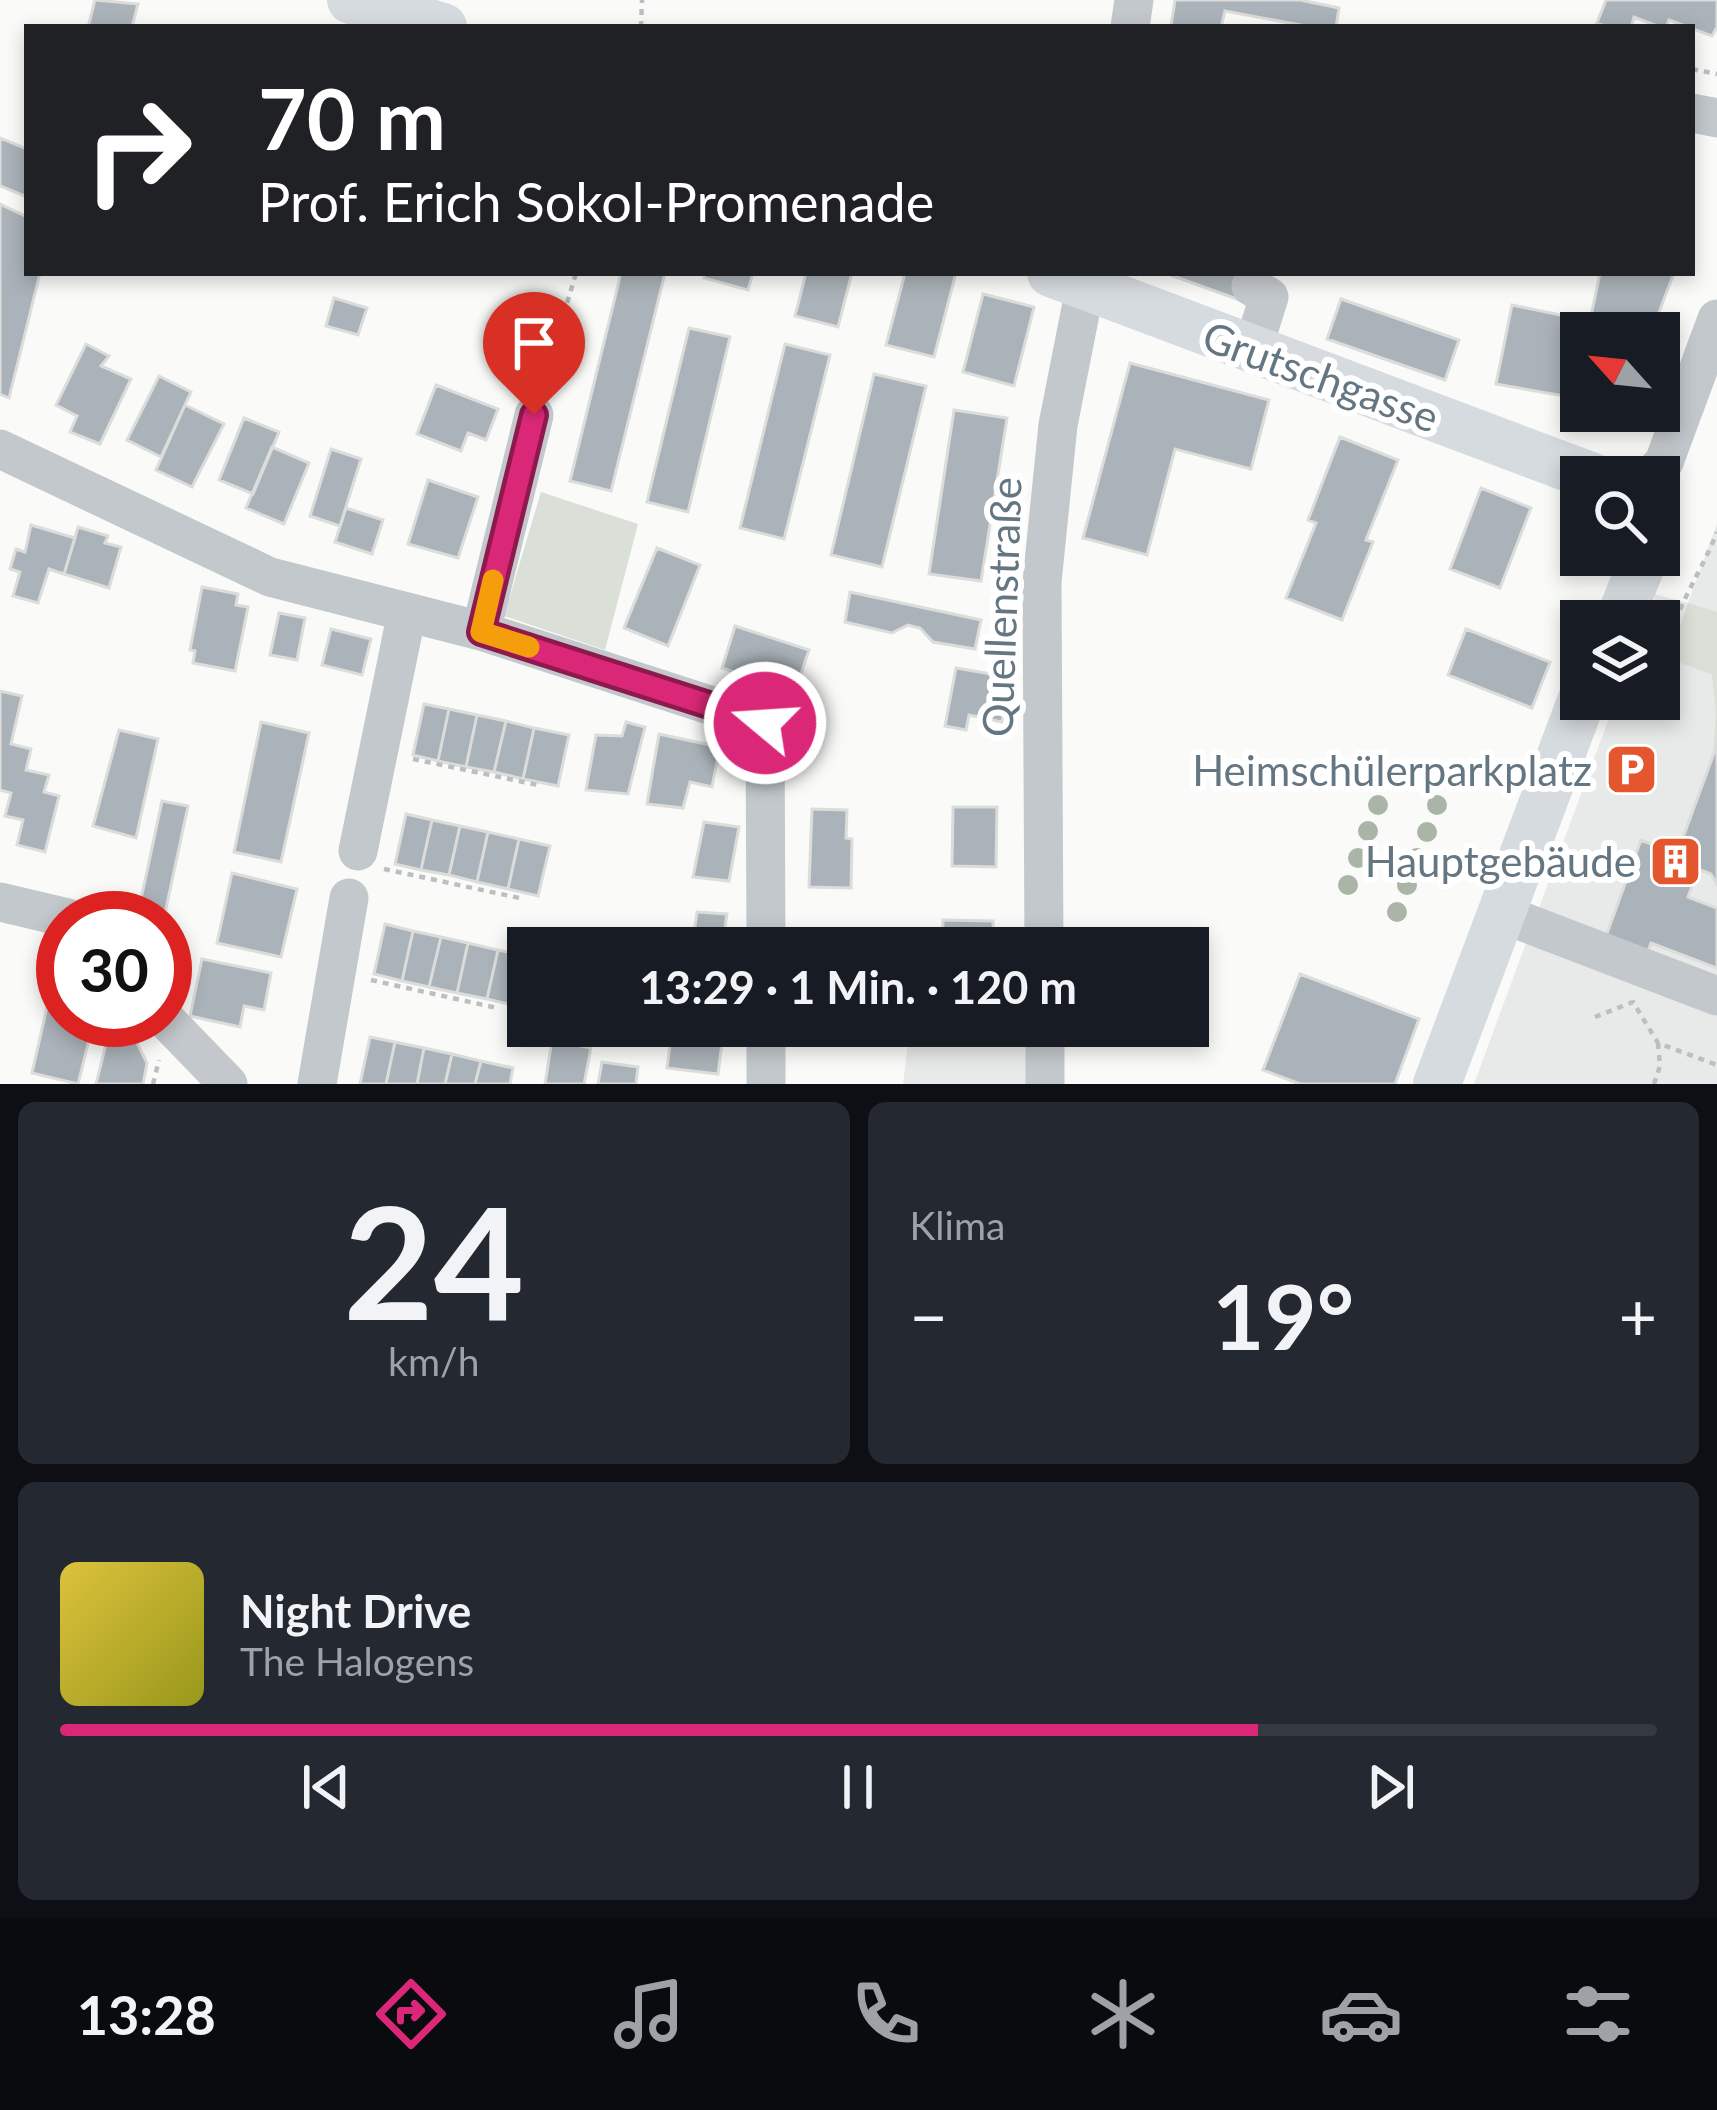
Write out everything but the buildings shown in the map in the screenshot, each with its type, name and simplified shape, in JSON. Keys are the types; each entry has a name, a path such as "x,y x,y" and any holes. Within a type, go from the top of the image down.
{"main road":[{"path":"351,0 432,24"},
{"name":"Grutschgasse","path":"1075,278 1252,350 1560,465"},
{"path":"1437,1084 1572,720"}],"street":[{"name":"Quellenstraße","path":"1044,927 1042,582 1075,278"},
{"path":"1251,286 1269,297 1252,350"},
{"path":"1666,456 1717,320"},
{"path":"481,632 534,415"},
{"path":"0,449 270,577 481,632 765,723 766,927"},
{"path":"367,859 378,751 407,612"},
{"path":"317,1084 349,898"},
{"path":"0,902 36,910"},
{"path":"1500,913 1717,996"},
{"path":"192,1046 228,1084"},
{"path":"766,1047 766,1084"},
{"path":"1045,1047 1045,1084"}],"path":[{"path":"534,415 575,276"},
{"path":"1680,609 1715,545 1717,532"},
{"path":"378,751 538,785"},
{"path":"367,859 524,899"},
{"path":"336,973 497,1008"},
{"path":"1595,1016 1633,1002 1658,1043 1660,1066 1654,1084"},
{"path":"1658,1043 1717,1065"}],"shaded area":[{"path":"541,492 638,524 605,650 504,616"},
{"path":"1717,524 1717,1084 1474,1084 1608,720 1680,720 1680,601 1688,603"},
{"path":"1688,603 1717,612 1717,745 1713,756 1712,675 1680,662 1680,626"},
{"path":"907,1047 1026,1047 1026,1084 903,1084"}],"slow traffic":[{"path":"493,580 481,632 529,647"}],"place":[{"name":"Heimschülerparkplatz","path":"1631,770"},
{"name":"Hauptgebäude","path":"1675,861"}],"route":[{"path":"534,415 481,632 765,723"}]}
